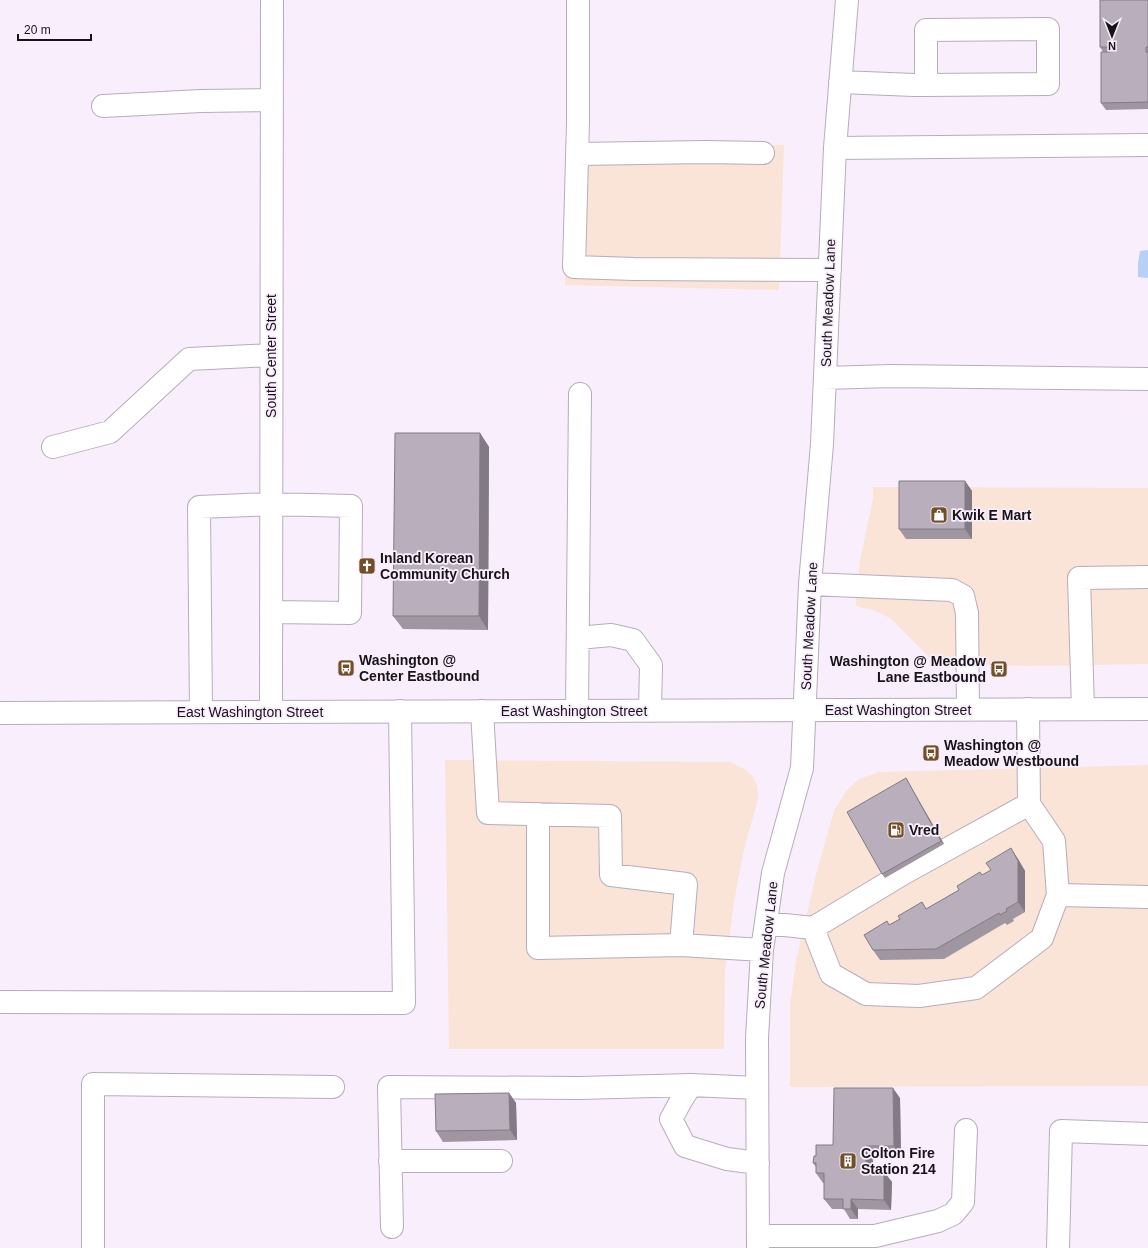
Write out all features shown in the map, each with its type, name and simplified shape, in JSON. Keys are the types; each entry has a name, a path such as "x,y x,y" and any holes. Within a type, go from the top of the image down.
{"street":[{"name":"South Center Street","path":"271,712 272,0"},
{"path":"578,0 577,154 574,267 641,269 830,270"},
{"name":"South Meadow Lane","path":"758,1242 757,1038 762,950 773,873 802,768 810,584 820,484 835,148 847,0"},
{"path":"840,82 926,85 1048,84 1048,29 926,30 926,85"},
{"path":"103,106 201,101 272,100"},
{"path":"835,148 1148,145"},
{"path":"577,154 705,152 763,153"},
{"path":"53,447 110,432 189,359 272,356"},
{"path":"825,378 891,376 1148,379"},
{"path":"577,711 580,394"},
{"path":"201,712 199,507 272,504 351,506 350,613 271,612"},
{"path":"1083,709 1080,578 1148,577"},
{"path":"810,584 952,590 963,596 967,613 968,709"},
{"path":"578,638 611,635 632,640 651,665 650,710"},
{"path":"813,928 830,974 866,994 919,996 976,988 1042,938 1058,895 1054,841 1029,804 1028,709"},
{"name":"East Washington Street","path":"0,713 1148,709"},
{"path":"0,1002 404,1003 400,711"},
{"path":"482,711 488,813 610,816 611,875 686,884 680,945"},
{"path":"766,923 813,928 904,873 1029,804"},
{"path":"538,814 538,948 680,945 762,950"},
{"path":"1058,895 1148,897"},
{"path":"93,1248 93,1084 332,1087"},
{"path":"392,1227 389,1087 580,1088 691,1085 757,1088"},
{"path":"691,1085 671,1119 685,1146 727,1159 758,1163"},
{"path":"758,1242 876,1236 938,1221 953,1214 963,1202 966,1130"},
{"path":"1058,1248 1061,1131 1148,1134"},
{"path":"390,1161 501,1160"}],"shaded area":[{"path":"565,143 784,145 779,290 565,285"},
{"path":"873,487 1148,488 1148,664 1028,666 935,663 890,618 873,610 856,606 860,561 873,499"},
{"path":"445,760 730,762 746,770 753,777 757,786 758,799 743,853 734,902 725,969 724,1049 449,1049"},
{"path":"1148,765 1148,1086 790,1087 790,1005 796,961 817,871 834,811 846,791 859,779 880,772"}],"water":[{"path":"1148,250 1148,278 1138,277 1140,251"}],"building":[{"path":"1100,0 1148,0 1148,47 1146,47 1146,52 1148,52 1148,102 1101,103 1101,52 1110,52 1110,47 1100,47"},
{"path":"395,433 480,433 479,616 393,616"},
{"name":"Kwik E Mart","path":"899,481 965,481 965,529 899,529"},
{"name":"Vred","path":"906,778 941,841 882,874 847,812"},
{"path":"1011,848 1018,861 1018,902 1006,909 1007,911 1000,915 999,913 936,949 873,950 864,935 887,921 889,925 900,919 898,916 922,902 926,909 959,890 957,886 980,872 982,875 991,870 986,863"},
{"name":"Colton Fire Station 214","path":"834,1088 893,1088 894,1146 866,1146 866,1172 884,1172 884,1200 851,1199 851,1209 843,1209 843,1199 824,1199 824,1173 816,1173 816,1163 813,1163 814,1156 816,1156 816,1145 833,1145"},
{"path":"509,1093 510,1130 436,1131 435,1094"}],"place":[{"name":"Kwik E Mart","path":"939,515"},
{"name":"Inland Korean Community Church","path":"367,566"},
{"name":"Washington @ Center Eastbound","path":"346,668"},
{"name":"Washington @ Meadow Lane Eastbound","path":"999,669"},
{"name":"Washington @ Meadow Westbound","path":"931,753"},
{"name":"Vred","path":"896,830"},
{"name":"Colton Fire Station 214","path":"848,1161"}]}
